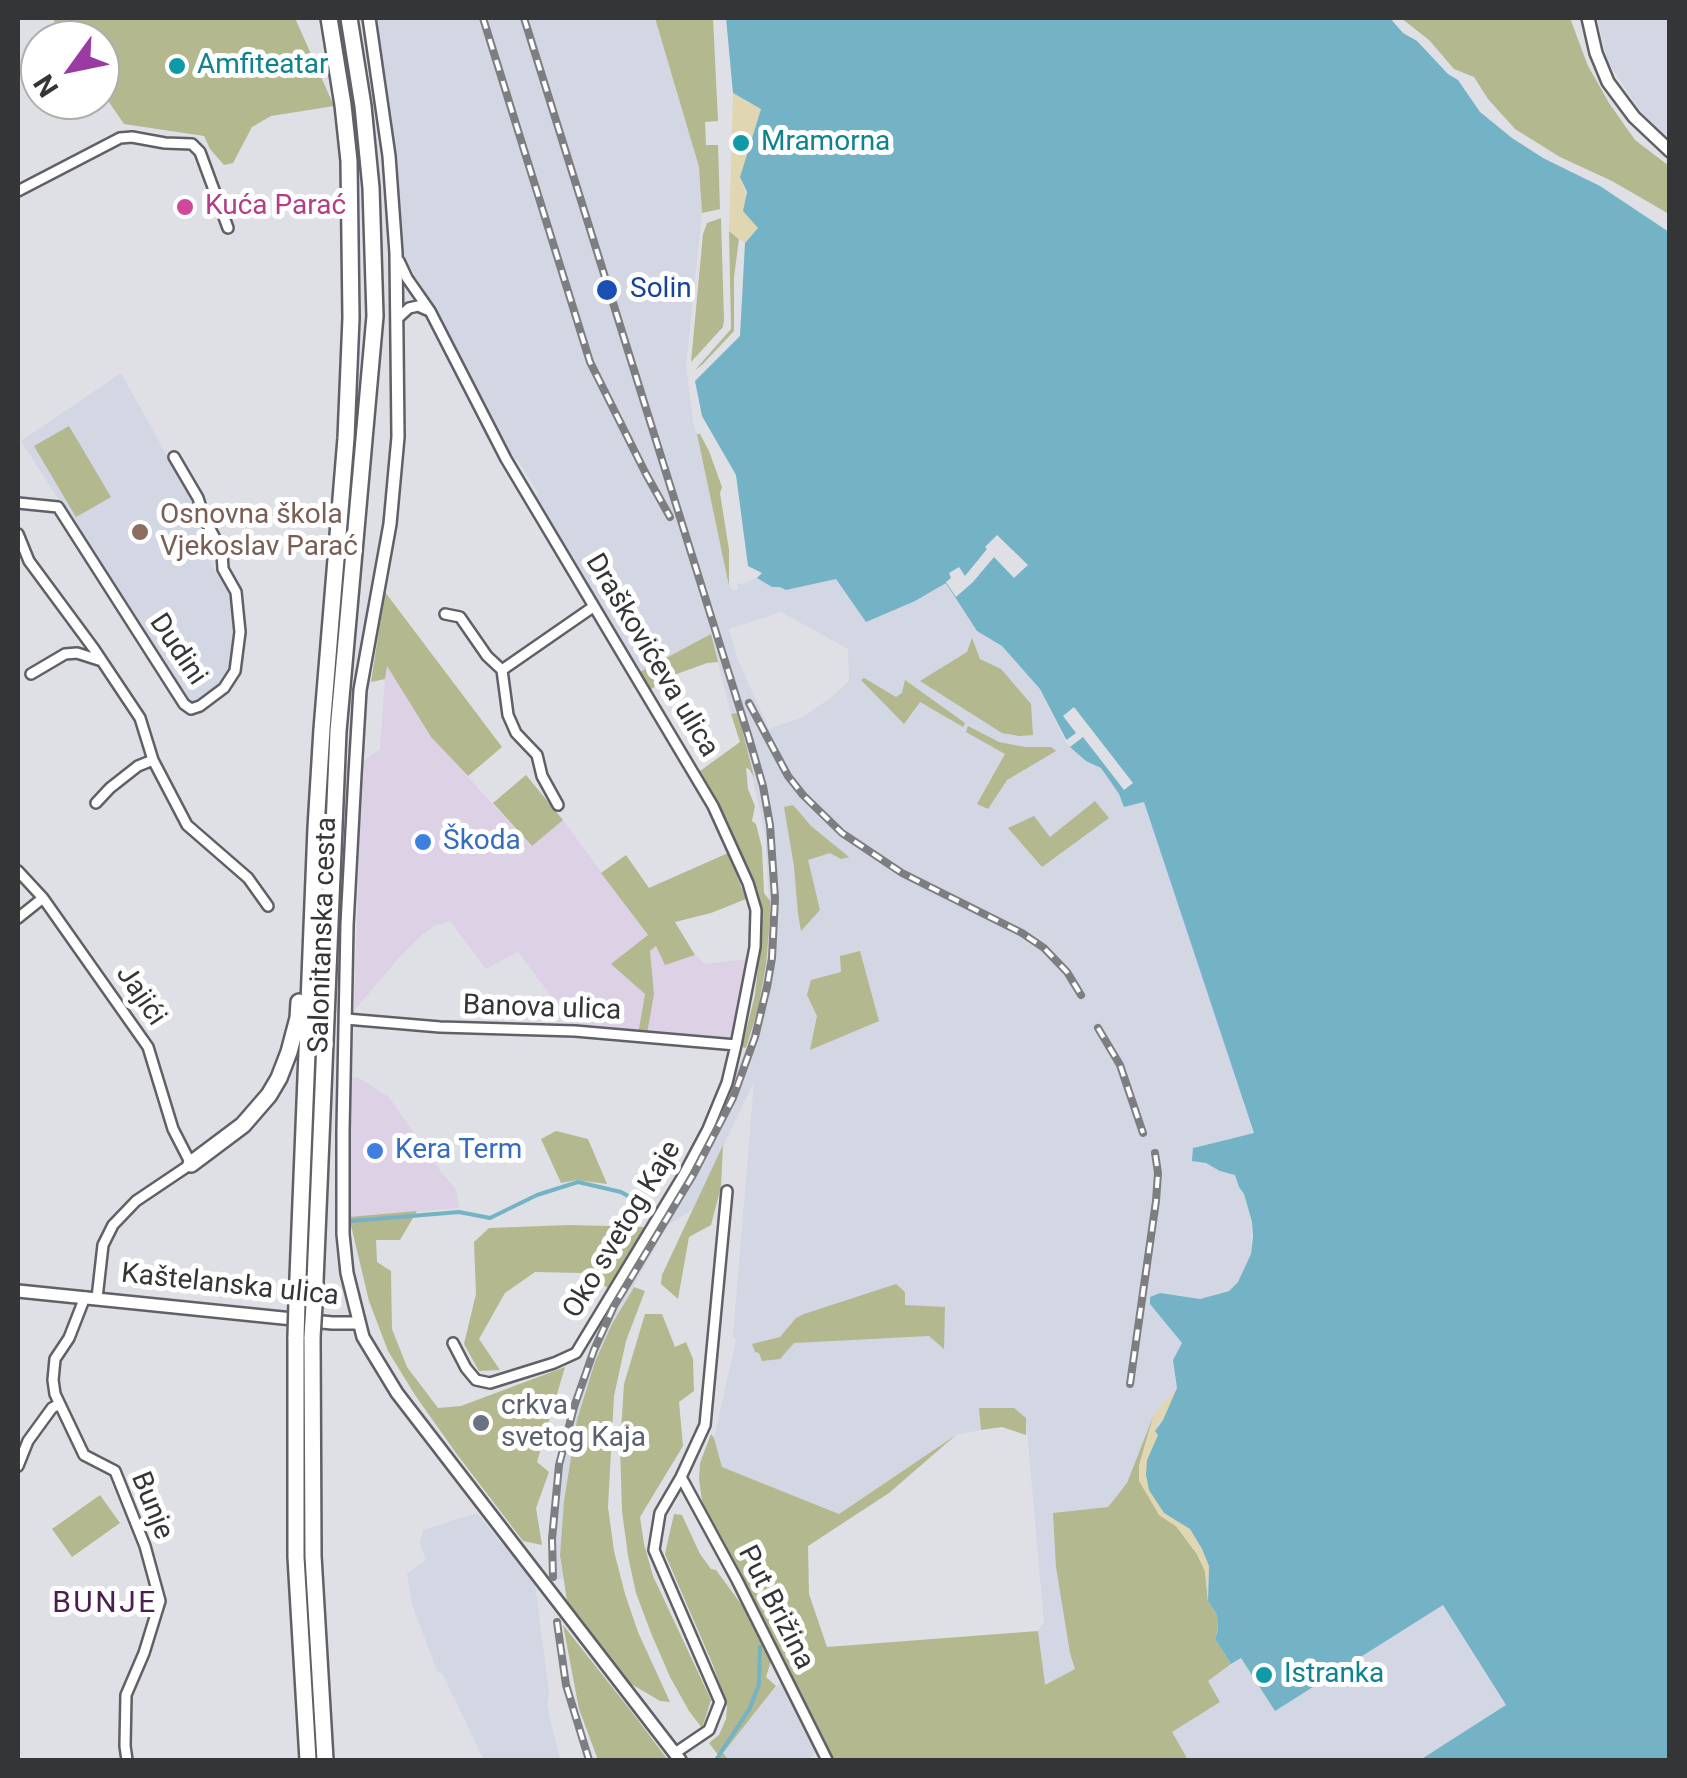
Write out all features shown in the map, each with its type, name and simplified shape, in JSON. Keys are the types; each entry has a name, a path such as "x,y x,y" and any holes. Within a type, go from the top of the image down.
{"highway":[{"path":"324,1760 306,1320 311,956 322,729 346,438 351,318 349,161 330,18"},
{"path":"308,1760 295,1540 338,732 374,316 371,188 349,18"},
{"path":"191,1164 243,1126 258,1111 278,1078 298,1018 302,968 311,956"}],"main road":[{"name":"Salonitanska cesta","path":"370,18 389,156 396,254 398,418 390,524 359,706 347,925 343,1234 347,1273 358,1323 370,1349 416,1420 678,1757"},
{"path":"1588,18 1608,82 1634,117 1670,150"},
{"name":"Kaštelanska ulica","path":"18,1290 358,1323"}],"street":[{"path":"18,191 120,138 192,144 200,152 228,228"},
{"name":"Draškovićeva ulica","path":"396,254 430,311 506,459 697,778 748,883 756,910 755,947 736,1045"},
{"path":"398,318 418,306 430,311"},
{"name":"Dudini","path":"18,502 58,506 184,704 191,709 224,688 235,671 240,632 236,592 223,569 222,552 174,457"},
{"path":"18,534 29,561 140,718 153,760 187,824 248,878 268,906"},
{"path":"502,670 594,607"},
{"path":"445,614 460,616 487,656 502,670 508,715 516,733 537,756 542,776 558,804"},
{"path":"31,674 64,654 76,653 102,661"},
{"path":"96,803 138,766 153,760"},
{"name":"Jajići","path":"18,871 43,898 148,1048 173,1129 191,1164"},
{"path":"18,918 43,898"},
{"name":"Banova ulica","path":"346,1019 440,1027 575,1031 736,1045"},
{"name":"Oko svetog Kaje","path":"453,1343 476,1380 490,1383 576,1354 697,1152 726,1083 736,1045"},
{"name":"Kaštelanska ulica","path":"91,1297 103,1245 113,1225 136,1201 191,1164"},
{"name":"Salonitanska cesta","path":"678,1757 710,1730 720,1702 654,1550 660,1513 705,1425 727,1190"},
{"name":"Bunje","path":"91,1297 55,1359 53,1380 59,1404 84,1455 115,1471 145,1546 160,1601 126,1695 127,1760"},
{"path":"18,1466 28,1441 59,1404"},
{"name":"Put Brižina","path":"681,1477 827,1760"}],"shaded area":[{"path":"376,18 655,18 699,167 702,213 686,365 693,422 729,586 734,591 737,584 763,573 786,590 836,579 909,485 956,597 977,631 1002,646 1040,689 1065,741 1086,761 1101,768 1124,807 1144,802 1254,1133 1194,1147 1206,1163 1235,1175 1252,1222 1251,1254 1238,1282 1229,1290 1200,1299 1160,1293 1150,1304 1182,1343 1173,1360 1177,1388 1154,1414 1127,1483 1108,1507 1070,1653 1075,1669 1044,1686 1038,1631 1044,1623 1026,1419 980,1408 981,1430 956,1435 839,1514 722,1467 714,1438 736,1340 733,1335 754,1082 692,1210 668,1225 612,1324 577,1420 564,1501 560,1555 563,1579 549,1579 552,1498 559,1454 587,1357 603,1317 702,1151 749,1042 766,966 770,919 765,833 738,714 731,714 711,635 640,672 535,498 539,494 517,459 512,460 403,255 390,106","holes":["781,612 848,649 849,681 803,717 769,729 738,660 729,629"]},
{"path":"1597,18 1669,18 1669,144 1639,109 1608,62"},
{"name":"Osnovna škola Vjekoslav Parać","path":"121,373 189,495 213,568 231,598 231,672 215,690 193,704 186,699 21,441"},
{"path":"386,664 431,737 531,846 563,820 648,936 638,1034 569,1024 518,952 486,969 450,921 421,936 354,1011 362,762 380,749"},
{"path":"656,946 665,964 695,955 706,964 747,959 732,1041 647,1034 654,994 649,951"},
{"path":"357,1077 389,1097 456,1189 459,1208 349,1217 350,1078"},
{"path":"477,1513 535,1584 549,1693 547,1705 560,1760 484,1760 442,1673 437,1671 412,1604 407,1574 426,1560 420,1544 423,1530"},
{"path":"1443,1605 1506,1706 1420,1760 1188,1760 1172,1732 1220,1702 1208,1681 1241,1658 1276,1710"},
{"path":"782,1680 817,1751 808,1760 729,1760 723,1753"}],"green space":[{"path":"295,18 334,106 271,116 252,127 233,163 224,165 204,136 124,124 120,118 120,20 53,20"},
{"path":"655,18 713,18 718,121 705,122 706,145 718,145 720,209 702,213 699,167"},
{"path":"1401,18 1570,18 1588,66 1609,103 1635,140 1669,166 1669,214 1515,129 1474,77 1454,69 1429,40"},
{"path":"721,218 723,327 691,362 703,234 707,223"},
{"path":"729,231 739,239 734,331 695,370 731,329"},
{"path":"69,426 111,497 76,517 34,446"},
{"path":"697,434 709,451 722,487 729,586"},
{"path":"385,592 502,747 468,776 431,737 387,666 385,679 371,682"},
{"path":"711,634 718,662 674,675 651,689 640,672"},
{"path":"972,638 980,659 1001,669 1031,704 1033,735 1002,733 920,681 967,652"},
{"path":"864,678 896,697 902,693 905,680 965,723 963,727 920,702 904,724 861,680"},
{"path":"738,713 754,777 746,768 755,806 752,821 762,848 764,893 770,901 766,965 746,1048 742,1047 755,995 762,929 760,901 727,820 700,771 740,742 731,714"},
{"path":"968,726 999,742 1051,747 1056,751 1007,780 988,809 977,804 1005,754 966,732"},
{"path":"526,775 563,820 532,846 493,803"},
{"path":"1095,801 1109,818 1042,867 1008,828 1034,816 1050,837"},
{"path":"793,805 811,826 849,857 841,859 830,853 808,860 820,910 801,931 784,807"},
{"path":"728,853 746,899 675,922 695,955 665,965 656,946 650,951 654,994 647,1034 638,1034 645,994 611,964 648,935 601,873 626,855 649,888"},
{"path":"860,951 879,1021 810,1050 817,1016 807,995 811,980 841,972 840,956"},
{"path":"556,1131 588,1139 607,1184 577,1180 561,1183 541,1139"},
{"path":"723,1145 721,1187 711,1225 689,1237 678,1299 661,1284 662,1275"},
{"path":"417,1211 400,1240 376,1240 377,1262 391,1271 392,1329 407,1367 438,1408 461,1406 565,1367 537,1462 549,1472 536,1508 542,1545 523,1541 456,1453 388,1351 369,1301 349,1217"},
{"path":"646,1227 610,1289 582,1273 535,1272 505,1293 479,1339 500,1370 479,1371 464,1344 476,1294 474,1242 489,1228"},
{"path":"896,1284 905,1292 905,1305 945,1307 944,1349 929,1336 794,1343 780,1359 762,1361 755,1352 752,1344 780,1337 804,1314"},
{"path":"634,1287 645,1291 626,1341 614,1396 608,1507 625,1594 670,1702 660,1701 626,1681 567,1601 560,1555 577,1420 595,1362"},
{"path":"645,1314 662,1314 675,1347 686,1342 693,1359 694,1391 679,1402 683,1446 640,1517 653,1576 711,1700 702,1728 670,1677 651,1633 628,1556 620,1446 624,1384"},
{"path":"979,1408 1014,1408 1026,1418 1026,1435 1002,1427 981,1430"},
{"path":"1154,1414 1139,1466 1159,1515 1176,1526 1205,1571 1208,1601 1217,1615 1215,1639 1231,1664 1208,1681 1220,1702 1172,1732 1188,1760 832,1760 702,1501 700,1463 711,1434 722,1467 839,1514 956,1435 889,1493 808,1546 809,1594 827,1647 1038,1631 1045,1685 1075,1669 1056,1567 1053,1513 1108,1507 1127,1483"},
{"path":"100,1495 120,1523 72,1557 52,1529"},
{"path":"674,1514 682,1515 700,1554 744,1608 771,1661 766,1677 776,1686 723,1753 729,1760 722,1760 709,1743 719,1735 727,1707 665,1554"},
{"path":"563,1625 668,1760 598,1760 579,1709"}],"sand":[{"name":"Mramorna","path":"733,93 761,109 740,177 758,228 745,243 729,231"},
{"path":"1177,1388 1158,1424 1158,1435 1147,1460 1164,1513 1190,1529 1202,1549 1209,1566 1208,1601 1205,1571 1197,1554 1176,1526 1159,1515 1139,1481 1139,1466 1154,1414"}],"water":[{"path":"726,18 1390,18 1458,80 1480,112 1512,138 1600,186 1669,232 1669,1760 1420,1760 1506,1705 1443,1605 1275,1711 1241,1658 1231,1664 1215,1639 1217,1615 1208,1601 1209,1566 1202,1549 1190,1529 1164,1513 1149,1490 1146,1475 1147,1460 1158,1435 1155,1431 1177,1388 1173,1360 1182,1343 1150,1304 1150,1297 1160,1293 1200,1299 1229,1291 1238,1282 1251,1254 1253,1237 1244,1194 1235,1175 1192,1161 1193,1148 1254,1133 1144,802 1124,807 1101,768 1070,747 1040,689 1002,646 977,631 946,583 866,622 836,579 786,590 757,578 762,573 748,566 736,475 702,416 695,381 740,336 745,243 758,228 743,211 747,192 740,177 761,109 733,93"}],"pier":[{"path":"997,535 1028,565 1014,578 994,557 956,597 946,582 951,578 949,573 959,567 965,576"},
{"path":"1074,707 1133,783 1124,790 1083,737 1070,747 1065,741 1076,733 1063,716"}],"waterway":[{"path":"351,1221 459,1212 490,1218 537,1195 578,1182 621,1192 654,1211"},
{"path":"716,1760 750,1708 759,1684 760,1647"}],"railway":[{"path":"483,18 590,362 670,517"},
{"path":"524,18 763,786 775,898 767,987 755,1037 733,1098 693,1175 614,1306 574,1407 559,1465 552,1539 553,1577"},
{"path":"749,703 788,776 842,833 902,873 1022,933 1044,948 1067,972 1081,995"},
{"path":"1098,1028 1120,1065 1143,1133"},
{"path":"1130,1384 1156,1201 1155,1153"},
{"path":"557,1622 566,1685 589,1760"}],"place":[{"name":"Amfiteatar","path":"177,66"},
{"name":"Mramorna","path":"741,143"},
{"name":"Kuća Parać","path":"185,207"},
{"name":"Solin","path":"607,290"},
{"name":"Osnovna škola Vjekoslav Parać","path":"140,532"},
{"name":"Škoda","path":"423,842"},
{"name":"Kera Term","path":"375,1151"},
{"name":"crkva svetog Kaja","path":"481,1423"},
{"name":"Istranka","path":"1264,1675"}],"district":[{"name":"BUNJE","path":"105,1604"}]}
